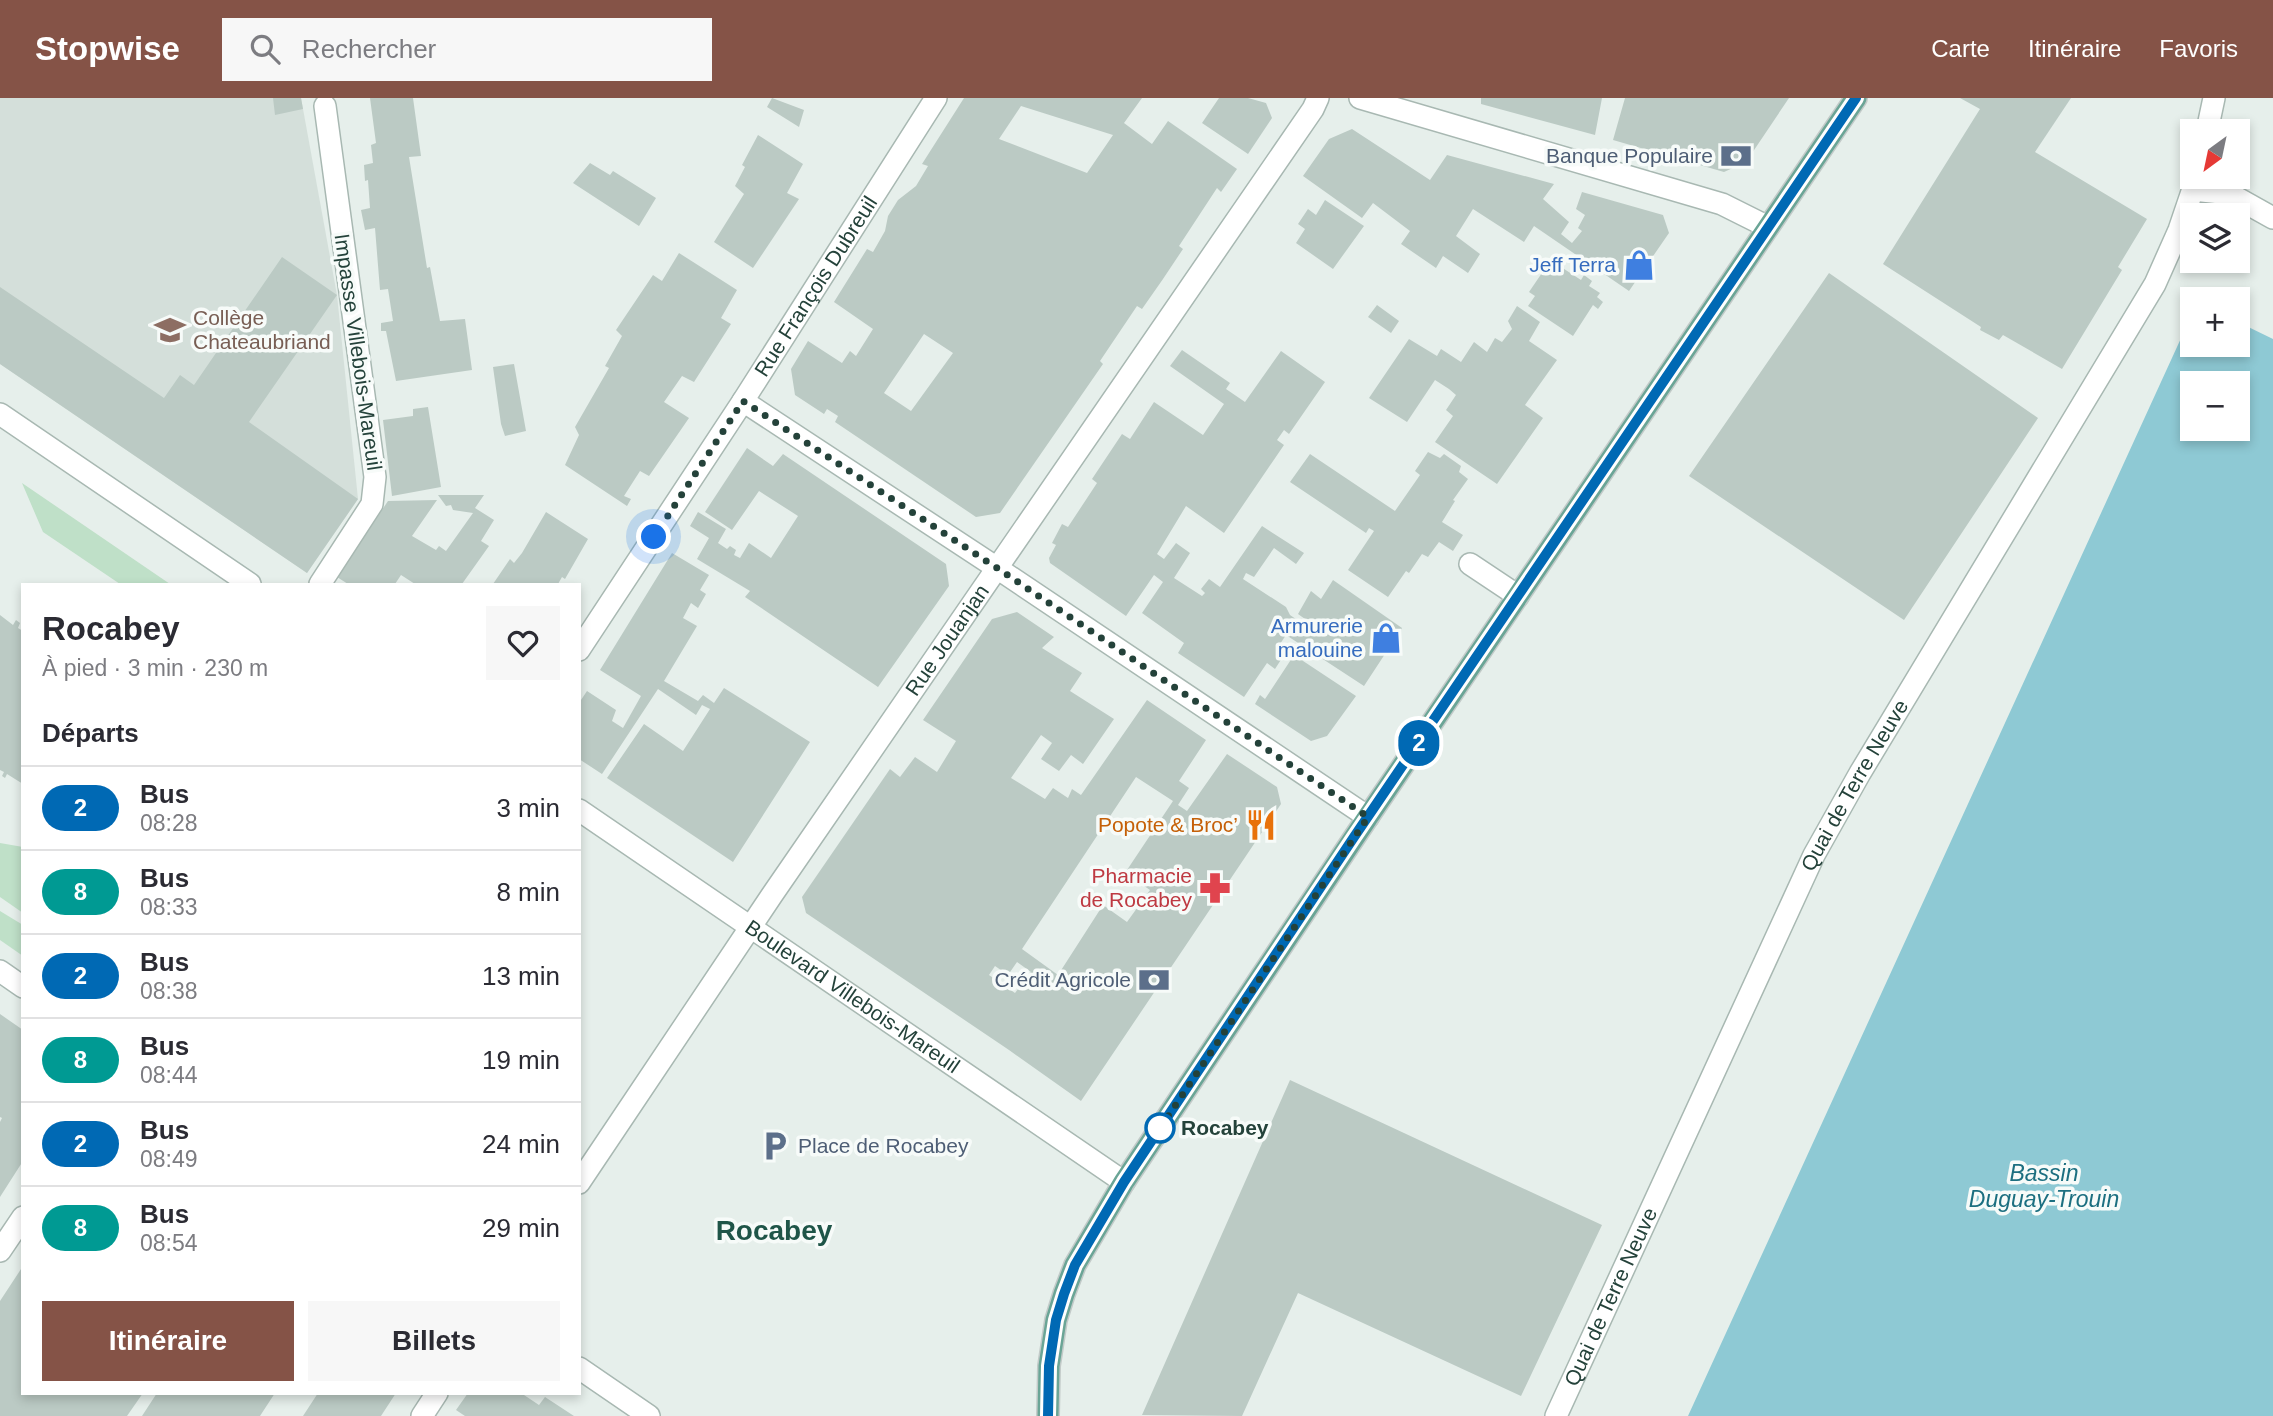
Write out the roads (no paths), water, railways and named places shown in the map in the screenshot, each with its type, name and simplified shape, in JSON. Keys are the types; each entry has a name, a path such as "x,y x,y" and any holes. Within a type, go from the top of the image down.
{"main road":[{"path":"1048,1416 1049,1366 1056,1320 1064,1294 1075,1265 1124,1182 1856,98"}],"street":[{"name":"Rue François Dubreuil","path":"581,647 743,401 936,98"},
{"name":"Rue Jouanjan","path":"581,1180 1318,98"},
{"path":"1360,98 1722,204 1768,227"},
{"path":"2210,119 2214,98"},
{"name":"Impasse Villebois-Mareuil","path":"321,583 372,504 375,477 325,106"},
{"name":"Quai de Terre Neuve","path":"1556,1416 1814,855 1837,811 2155,284 2179,230 2193,189"},
{"path":"2214,189 2230,194 2273,218"},
{"path":"743,401 1368,817"},
{"path":"0,414 249,583"},
{"path":"1470,564 1518,596"},
{"name":"Boulevard Villebois-Mareuil","path":"581,811 1124,1182"},
{"path":"0,971 21,986"},
{"path":"0,1251 21,1220"},
{"path":"581,1369 649,1416"},
{"path":"422,1416 436,1395"}],"water":[{"name":"Bassin Duguay-Trouin","path":"2250,328 2273,339 2273,1416 1688,1416 2180,340 2180,357 2250,357"}],"place":[{"name":"Banque Populaire","path":"1736,156"},
{"name":"Jeff Terra","path":"1639,265"},
{"name":"Collège Chateaubriand","path":"170,330"},
{"name":"Armurerie malouine","path":"1386,638"},
{"name":"Popote & Broc’","path":"1261,825"},
{"name":"Pharmacie de Rocabey","path":"1215,888"},
{"name":"Crédit Agricole","path":"1154,980"},
{"name":"Rocabey","path":"1160,1128"},
{"name":"Place de Rocabey","path":"775,1146"}],"district":[{"name":"Rocabey","path":"774,1230"}]}
